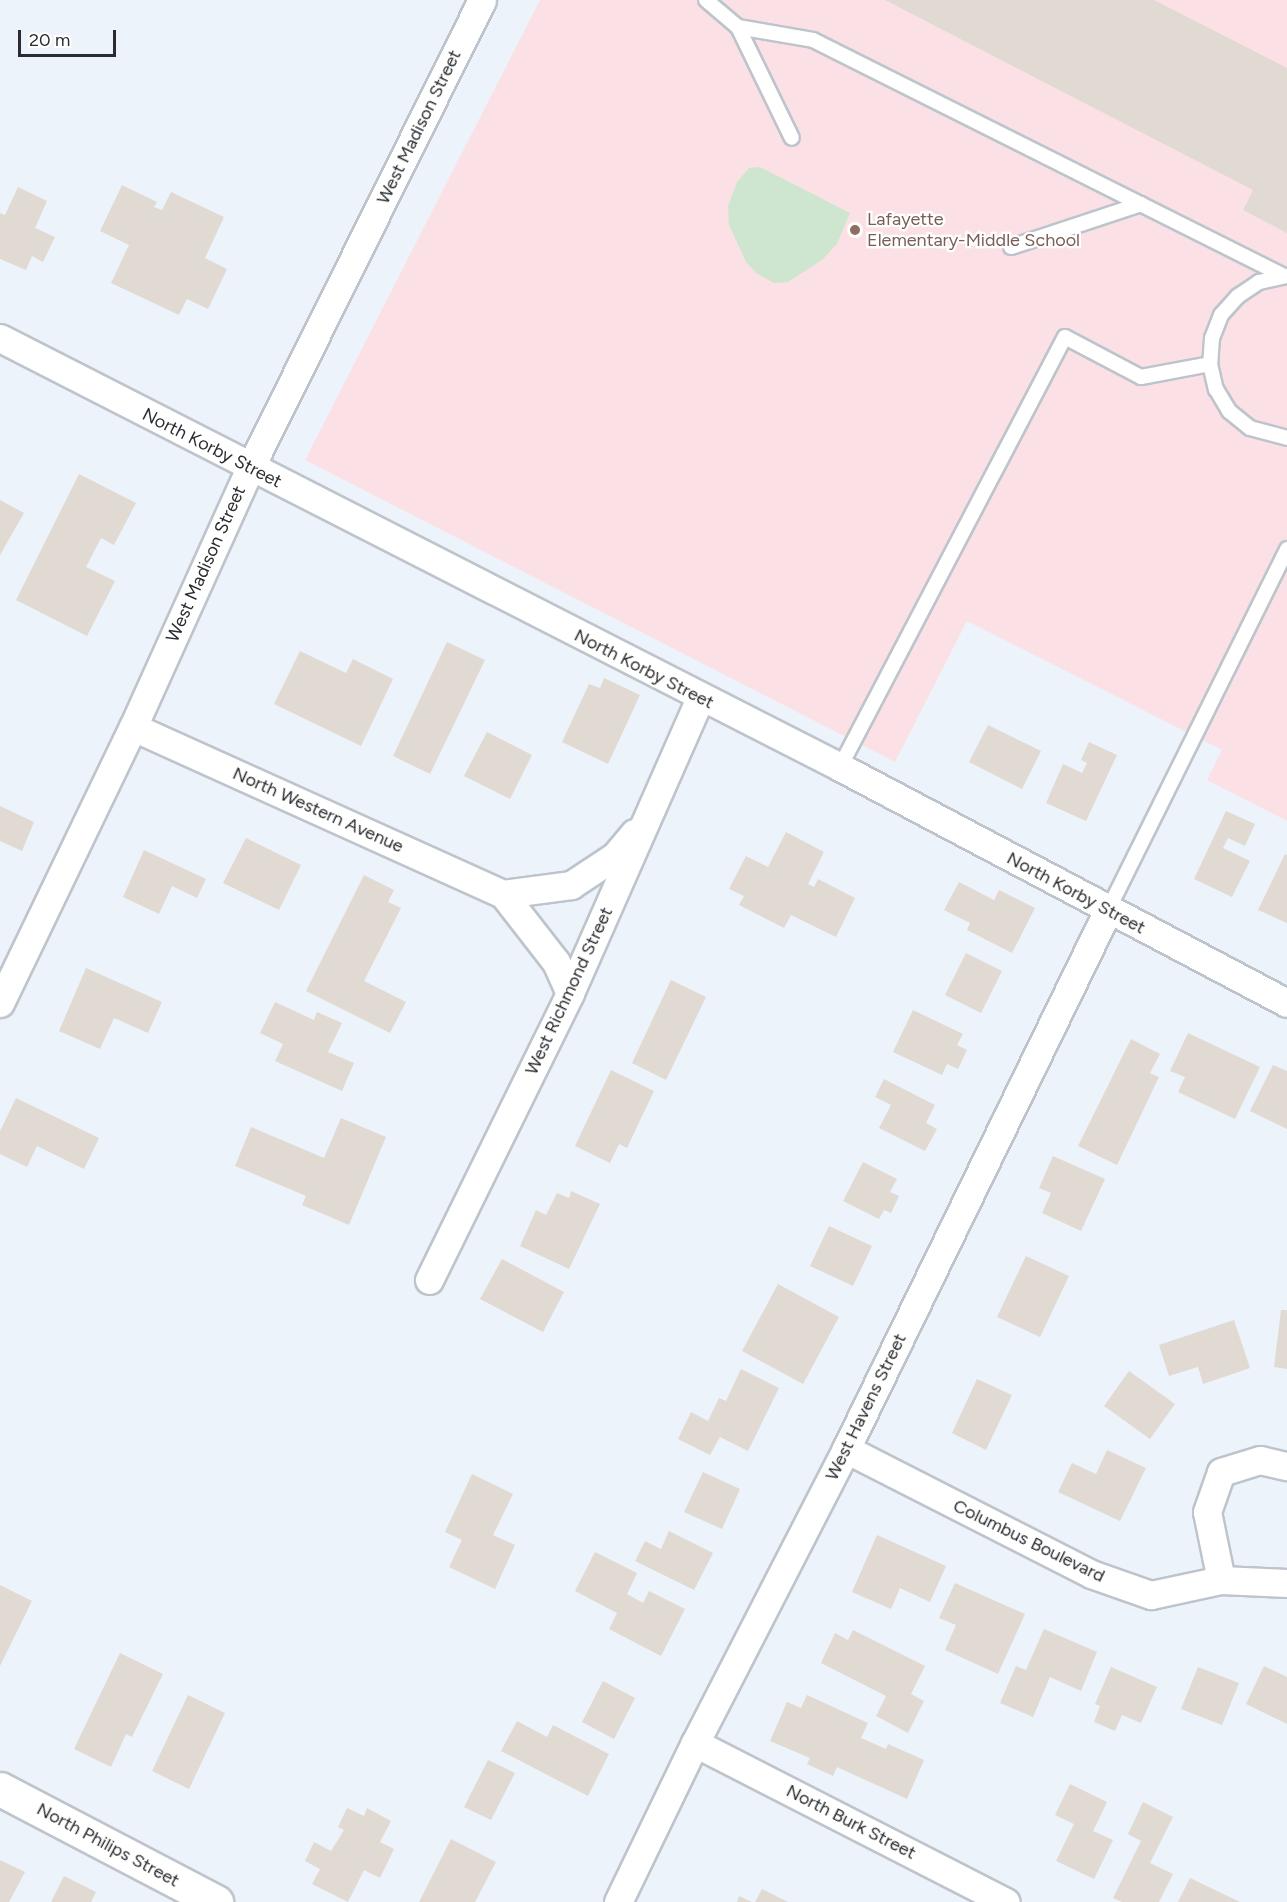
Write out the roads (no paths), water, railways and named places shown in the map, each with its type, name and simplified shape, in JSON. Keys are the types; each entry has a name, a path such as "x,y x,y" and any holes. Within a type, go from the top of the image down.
{"street":[{"name":"West Madison Street","path":"0,1002 133,727 250,468 482,0"},
{"name":"North Korby Street","path":"0,338 700,698 840,767 1287,1003"},
{"name":"West Richmond Street","path":"429,1280 570,993 652,812 700,698"},
{"name":"North Western Avenue","path":"133,727 503,894 550,953 570,993"},
{"path":"503,894 571,885 615,856 652,812"},
{"name":"West Havens Street","path":"618,1902 694,1743 846,1449 1108,910"},
{"name":"Columbus Boulevard","path":"846,1449 1091,1574 1150,1595 1221,1581 1287,1583"},
{"path":"1221,1581 1207,1512 1221,1472 1260,1460 1287,1466"},
{"name":"North Burk Street","path":"694,1743 1006,1902"},
{"name":"North Philips Street","path":"0,1789 216,1902"}],"lane":[{"path":"706,0 738,27 792,138"},
{"path":"738,27 813,40 1285,276"},
{"path":"1011,247 1141,204"},
{"path":"1285,276 1259,282 1238,296 1221,315 1212,338 1210,364 1216,389 1229,411 1250,428 1287,438"},
{"path":"840,767 1065,337 1141,377 1210,364"},
{"path":"1108,910 1287,549"}],"place":[{"name":"Lafayette Elementary-Middle School","path":"855,230"}]}
